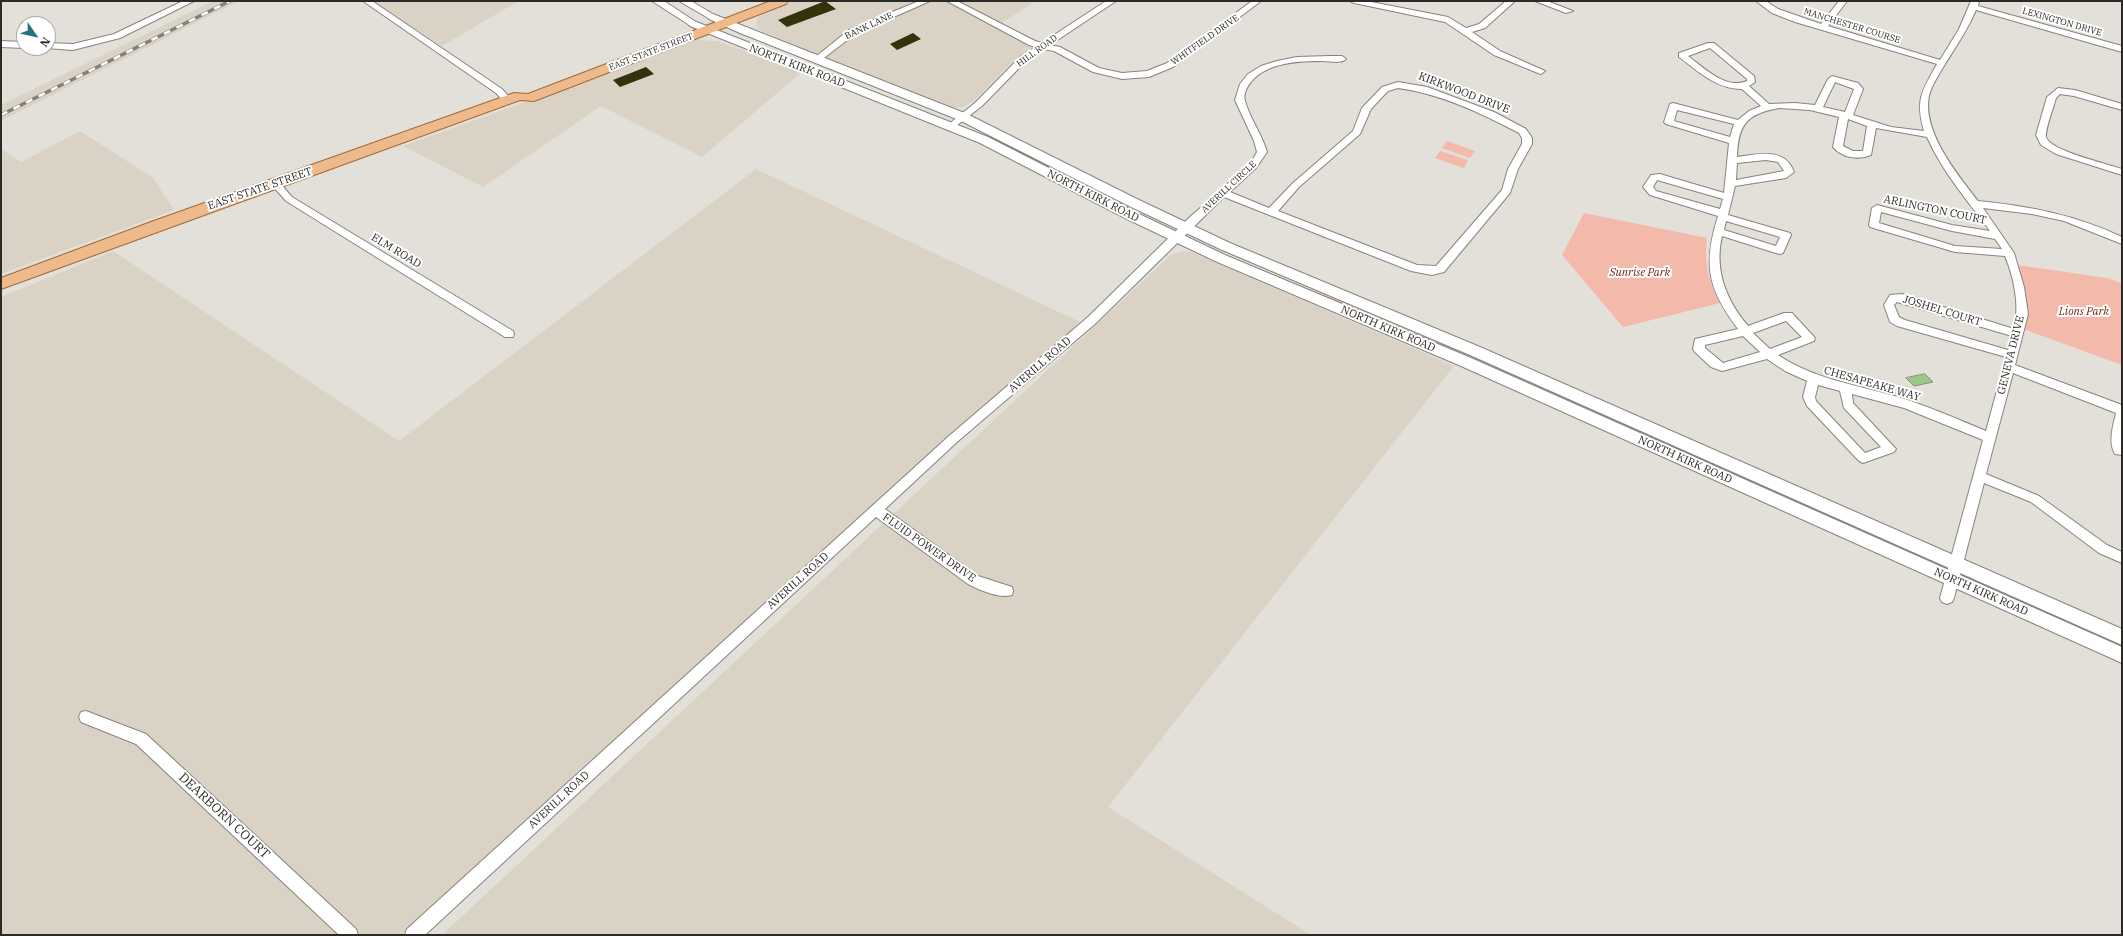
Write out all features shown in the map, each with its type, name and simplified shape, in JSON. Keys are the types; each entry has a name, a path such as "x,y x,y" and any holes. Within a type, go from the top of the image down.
{"main road":[{"name":"EAST STATE STREET","path":"513,98 520,90 753,1"},
{"name":"EAST STATE STREET","path":"1,284 149,228 276,184 513,98 529,98 782,1"},
{"name":"NORTH KIRK ROAD","path":"713,16 726,23 964,117 1181,233"},
{"name":"NORTH KIRK ROAD","path":"694,24 952,126 1181,233 1466,362 1954,571 2122,637"},
{"name":"NORTH KIRK ROAD","path":"1954,571 2122,655"}],"street":[{"path":"56,46 73,47 117,36 190,1"},
{"path":"367,1 513,98"},
{"name":"NORTH KIRK ROAD","path":"657,1 694,24"},
{"name":"NORTH KIRK ROAD","path":"684,1 713,16"},
{"name":"BANK LANE","path":"817,59 852,32 926,1"},
{"name":"WHITFIELD DRIVE","path":"951,1 1032,43 1057,50 1096,70 1122,76 1149,74 1170,65 1257,1"},
{"name":"HILL ROAD","path":"952,126 987,97 1012,68 1112,1"},
{"path":"1354,1 1390,4 1448,20 1497,53 1542,71"},
{"path":"1466,31 1482,26 1511,1"},
{"path":"1539,1 1568,11"},
{"name":"MANCHESTER COURSE","path":"1760,1 1774,11 1823,28 1942,63"},
{"path":"1823,28 1843,1"},
{"name":"LEXINGTON DRIVE","path":"1974,4 2122,49"},
{"name":"GENEVA DRIVE","path":"1947,598 2023,312 2019,282 2009,253 1998,236 1973,204 1930,136 1924,113 1926,92 1942,63 1961,34 1974,4"},
{"path":"1,44 16,45"},
{"path":"1744,86 1751,82 1751,78 1711,45 1682,55 1724,84 1744,86 1768,108"},
{"name":"AVERILL CIRCLE","path":"1181,233 1253,166 1262,152 1259,141 1240,100 1242,88 1246,82 1258,72 1270,65 1324,58 1342,59"},
{"path":"1818,108 1832,79 1855,85 1859,89 1846,116 1838,147 1846,152 1863,155 1868,153 1872,124"},
{"name":"KIRKWOOD DRIVE","path":"1223,193 1271,212 1415,268 1432,271 1440,269 1507,191 1513,169 1527,144 1527,138 1522,131 1510,123 1475,108 1415,86 1391,86 1385,89 1371,102 1357,132 1296,186 1271,212"},
{"path":"2122,107 2075,93 2058,91 2052,97 2041,135 2044,143 2058,152 2122,172"},
{"path":"1735,142 1669,122 1672,106 1740,123 1745,117 1768,108 1788,105 1818,108 1887,128 1930,136"},
{"name":"CHESAPEAKE WAY","path":"1740,123 1737,128 1731,184 1724,216 1715,246 1714,268 1720,294 1746,331 1783,364 1813,380 1845,390 1905,404 1989,437"},
{"path":"1731,184 1786,175 1789,172 1783,162 1775,157 1733,161"},
{"path":"1719,232 1779,251 1786,235 1652,193 1648,187 1654,177 1660,177 1728,197"},
{"name":"ELM ROAD","path":"276,184 289,199 509,334"},
{"path":"1973,204 2026,208 2061,216 2095,227 2122,241"},
{"name":"ARLINGTON COURT","path":"1998,236 1952,228 1877,208 1874,225 1955,249 2009,253"},
{"name":"AVERILL ROAD","path":"413,935 953,439 1092,320 1181,233"},
{"name":"JOSHEL COURT","path":"2012,355 1902,323 1894,319 1889,305 1894,298 1902,298 2017,334"},
{"path":"1788,316 1810,338 1770,354 1722,367 1715,364 1699,349 1699,342 1746,331 1788,316"},
{"path":"2009,367 2122,411 2117,439 2119,452"},
{"path":"1813,380 1809,397 1811,403 1863,458 1890,449 1848,406 1845,390"},
{"path":"1979,476 2034,499 2103,549 2122,558"},
{"name":"FLUID POWER DRIVE","path":"876,510 973,580 980,584 1007,591"},
{"name":"DEARBORN COURT","path":"86,718 141,739 350,935"}],"shaded area":[{"path":"213,1 239,1 1,121 1,105"},
{"path":"371,1 519,1 442,46"},
{"path":"791,1 1036,1 1000,24 1041,42 1012,62 975,100 963,107 952,108 837,63 758,29 756,25 758,17"},
{"path":"698,40 717,41 803,71 702,157 601,106 483,187 403,146"},
{"path":"80,131 152,177 174,210 1,274 1,149 21,162"},
{"path":"756,169 1080,322 402,935 1,935 1,297 113,251 399,441"},
{"path":"1184,251 1191,252 1454,366 1108,807 1311,935 442,935 1172,254"},
{"path":"1925,374 1933,382 1914,386 1906,378"}],"green space":[{"path":"1447,141 1475,151 1470,158 1442,148"},
{"path":"1440,151 1468,160 1464,168 1435,158"},
{"name":"Sunrise Park","path":"1584,213 1707,238 1706,256 1708,272 1712,287 1720,303 1623,327 1562,255"},
{"name":"Lions Park","path":"2018,265 2107,278 2122,283 2122,365 2023,329 2026,301"},
{"path":"1273,276 1368,311 1470,355 1467,358"},
{"path":"1474,356 1824,512 1712,467 1471,360"}],"building":[{"path":"825,1 836,9 787,27 778,20"},
{"path":"913,33 921,39 897,50 890,44"},
{"path":"646,67 654,74 620,87 613,80"}],"railway":[{"path":"1,115 230,1"}]}
